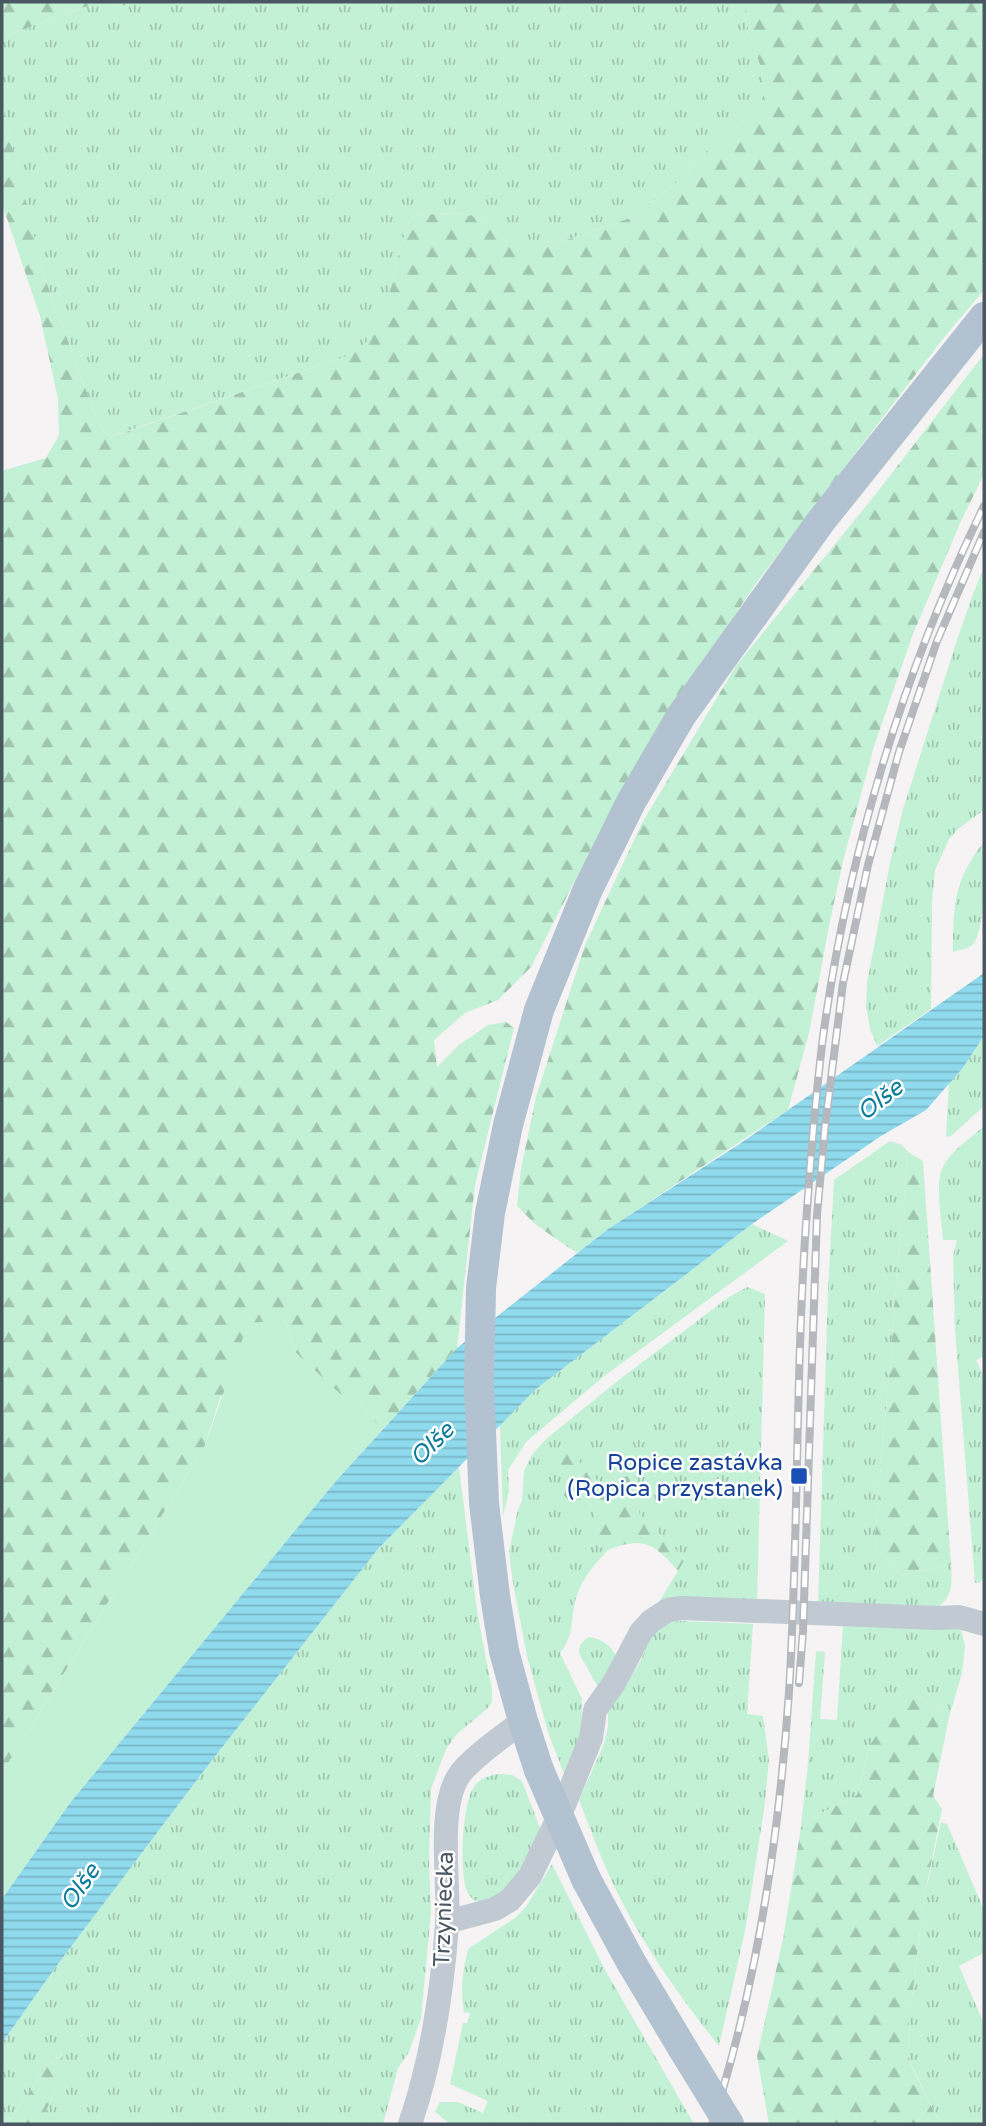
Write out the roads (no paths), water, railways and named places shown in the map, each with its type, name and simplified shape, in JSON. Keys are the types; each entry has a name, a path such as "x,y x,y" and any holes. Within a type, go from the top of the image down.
{"main road":[{"path":"725,2120 631,1962 586,1879 539,1770 504,1651 484,1503 479,1385 481,1288 490,1213 498,1167 540,1010 588,889 631,802 681,716 782,574 984,317"}],"street":[{"path":"447,1922 495,1909 509,1900 530,1876 562,1811 591,1738 595,1710 614,1683 641,1632 651,1621 668,1610 682,1608 959,1617 984,1624"},
{"name":"Trzyniecka","path":"410,2124 423,2086 438,2010 447,1922 449,1798 459,1775 523,1721"}],"water":[{"name":"Olše","path":"984,973 984,1036 962,1069 926,1110 881,1136 752,1224 536,1389 378,1549 209,1764 55,1968 2,2043 2,1899 70,1803 336,1481 457,1348 608,1229 741,1143"}],"railway":[{"path":"712,2124 728,2072 754,1965 772,1856 785,1747 792,1632 803,1270 820,1058 834,968 847,900 882,765 928,633 984,506"},
{"path":"799,1683 817,1215 843,983 868,865 899,752 937,641 984,532"}],"place":[{"name":"Ropice zastávka (Ropica przystanek)","path":"799,1476"}]}
